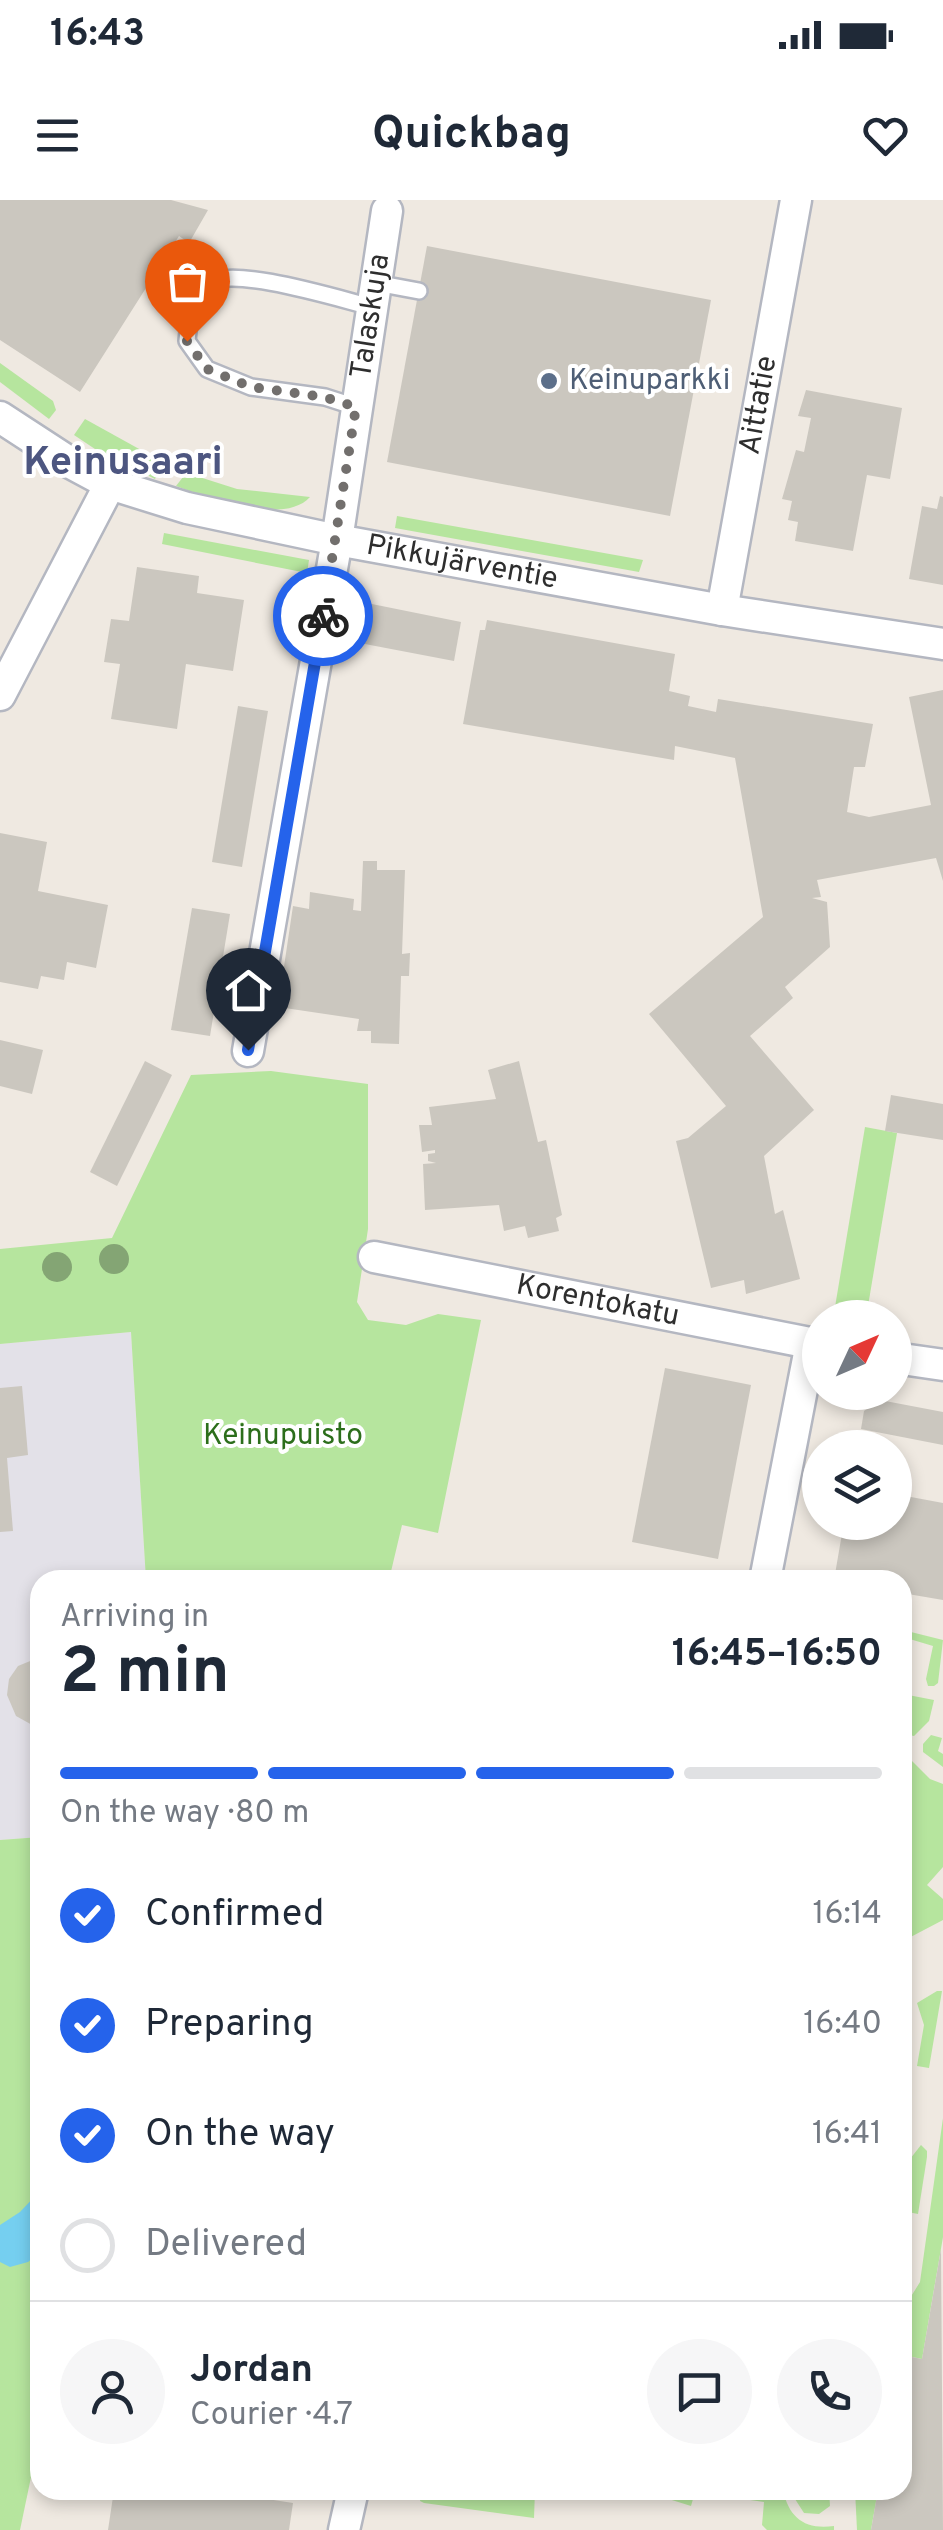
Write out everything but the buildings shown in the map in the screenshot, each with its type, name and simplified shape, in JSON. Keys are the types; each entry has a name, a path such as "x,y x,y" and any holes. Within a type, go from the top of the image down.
{"street":[{"name":"Aittatie","path":"722,610 796,200"},
{"name":"Talaskuja","path":"248,1050 336,540 388,205"},
{"name":"Pikkujärventie","path":"0,417 110,484 187,508 336,540 722,610 943,644"},
{"path":"0,695 110,484"},
{"name":"Korentokatu","path":"374,1258 802,1341"},
{"path":"912,1360 943,1365"},
{"path":"767,1570 802,1405"},
{"path":"344,2530 351,2500"}],"lane":[{"path":"356,407 324,397 251,387 207,369 187,341 191,308 207,283 232,276 374,295 419,291"}],"shaded area":[{"path":"131,1332 145,1570 30,1570 30,1838 0,1840 0,1344"}],"green space":[{"path":"0,363 53,401 56,410 49,419 0,382"},
{"path":"85,419 155,462 159,470 155,479 74,435"},
{"path":"193,475 237,489 310,497 283,509 245,507 176,486 183,477"},
{"path":"397,516 643,560 639,572 395,528"},
{"path":"164,533 309,560 307,573 162,544"},
{"name":"Keinupuisto","path":"271,1071 368,1084 368,1229 357,1302 368,1320 406,1325 438,1314 481,1320 438,1533 402,1525 391,1570 145,1570 131,1332 0,1344 0,1249 112,1238 191,1075"},
{"path":"865,1127 897,1133 869,1300 836,1300"},
{"path":"912,1632 943,1640 938,1683 928,1686 926,1679 933,1646 912,1640"},
{"path":"912,1696 934,1700 929,1721 914,1736"},
{"path":"931,1735 942,1738 938,1751 943,1754 943,1767 923,1752 923,1744"},
{"path":"912,1761 930,1779 943,1784 943,1867 927,1885 943,1899 943,1920 912,1936"},
{"path":"30,1838 30,2482 20,2530 0,2530 0,1840"},
{"path":"942,1991 929,2068 917,2066 924,2025 917,2003"},
{"path":"943,2118 943,2237 922,2359 912,2357 912,2295 920,2282"},
{"path":"921,2145 927,2151 918,2214 912,2213 912,2156"},
{"path":"535,2500 534,2518 424,2503 420,2501"},
{"path":"672,2500 693,2500 691,2506"},
{"path":"750,2500 786,2500 800,2520 815,2526 834,2526 834,2530 767,2530 762,2525 764,2502"},
{"path":"796,2500 830,2500 830,2506 819,2514 804,2513"},
{"path":"856,2500 876,2500 871,2530 857,2530"}],"water":[{"path":"30,2202 30,2260 10,2267 0,2262 0,2225"}],"way so far":[{"path":"187,341 207,369 251,387 324,397 356,407 323,616"}],"place":[{"name":"Keinuparkki","path":"549,381"}],"district":[{"name":"Keinusaari","path":"123,464"}],"route":[{"path":"248,1050 323,616"}]}
